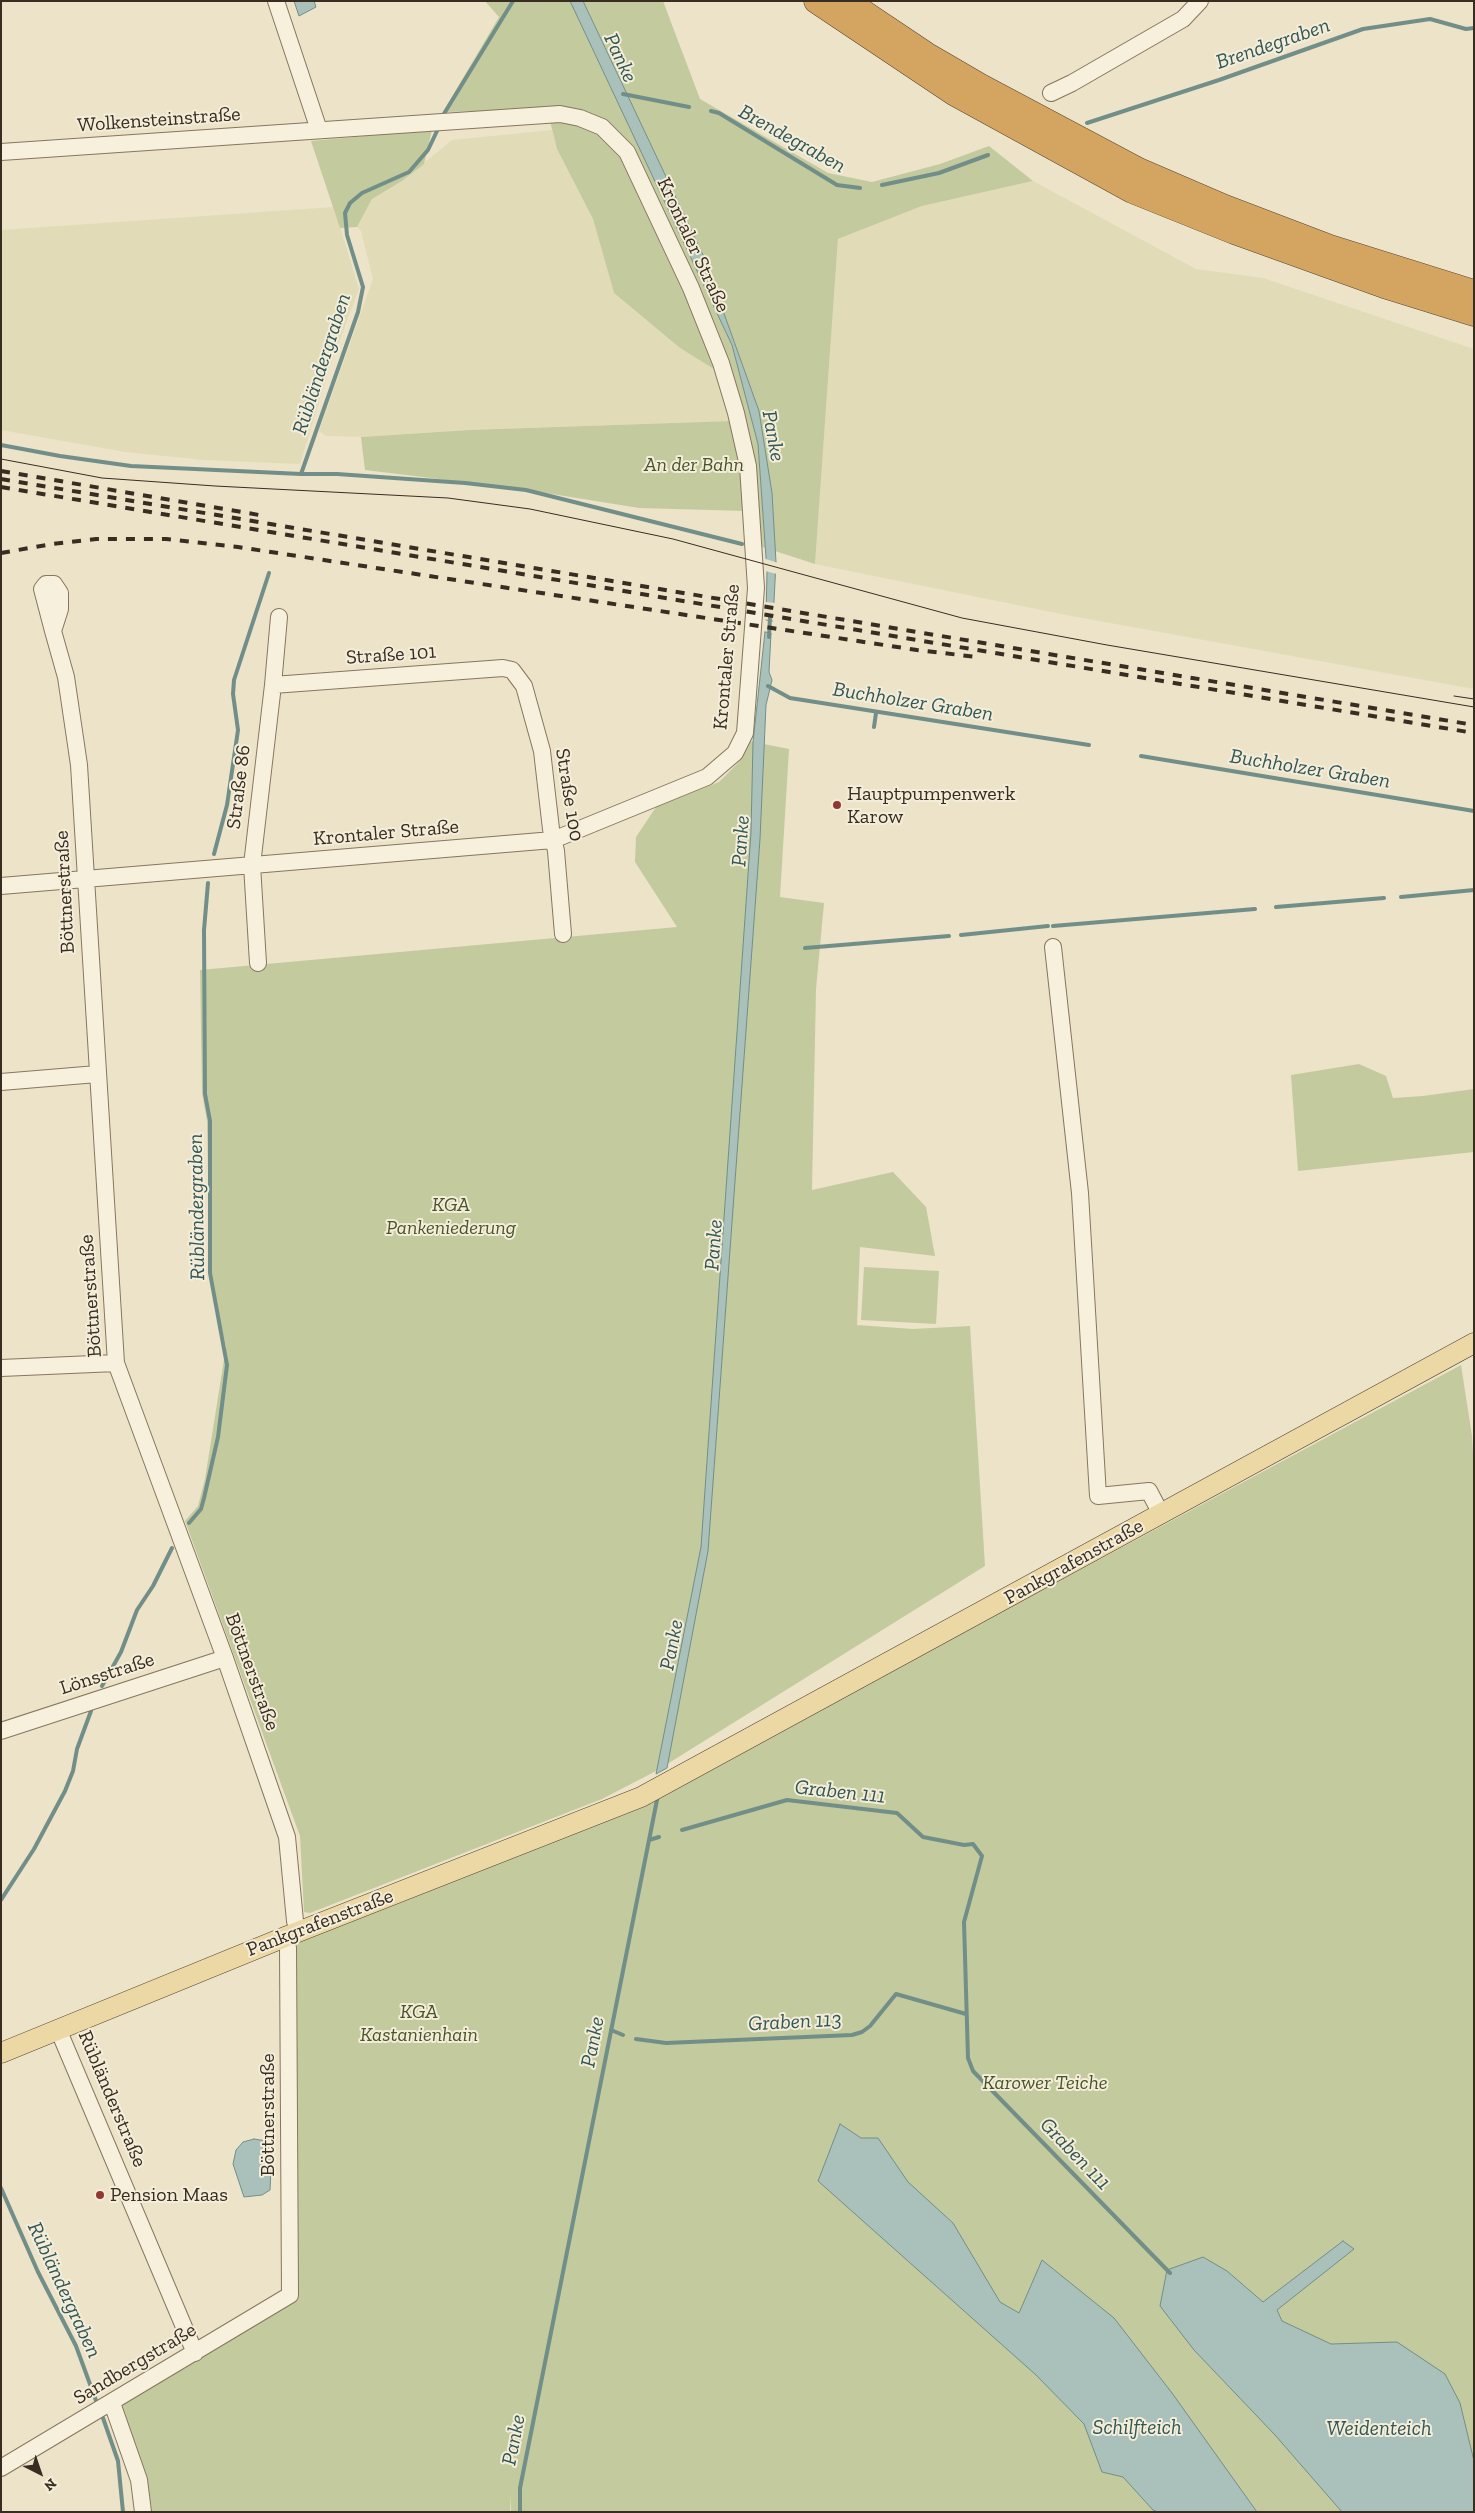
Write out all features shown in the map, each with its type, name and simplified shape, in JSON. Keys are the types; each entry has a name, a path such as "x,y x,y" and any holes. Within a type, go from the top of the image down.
{"highway":[{"path":"816,1 955,94 1132,191 1234,232 1384,286 1473,308"},
{"path":"847,1 926,54 980,86 1139,170 1330,247 1473,308"}],"main road":[{"name":"Pankgrafenstraße","path":"1,2053 291,1934 641,1797 1474,1343"}],"street":[{"path":"276,1 319,130"},
{"path":"1051,93 1072,83 1183,19 1200,1"},
{"name":"Krontaler Straße","path":"1,886 554,840 707,777 734,753 745,733 754,639 755,546 748,466 736,413 721,363 691,288 627,152 602,127 580,118 560,114 319,130"},
{"name":"Wolkensteinstraße","path":"1,152 319,130"},
{"name":"Straße 86","path":"258,963 252,865 274,684 279,617"},
{"name":"Böttnerstraße","path":"53,630 66,677 79,765 116,1363 226,1658 287,1837 295,1921 288,1948 290,2295"},
{"name":"Straße 101","path":"274,684 503,668 512,670"},
{"name":"Straße 100","path":"512,670 524,686 542,751 554,840 563,934"},
{"path":"1053,948 1080,1193 1098,1496 1149,1491 1160,1514"},
{"path":"1,1082 97,1074"},
{"path":"1,1368 116,1363"},
{"name":"Lönsstraße","path":"1,1731 226,1658"},
{"name":"Rübländerstraße","path":"58,2029 195,2353"},
{"name":"Sandbergstraße","path":"1,2468 290,2295"},
{"path":"112,2403 139,2480 142,2512"}],"shaded area":[{"path":"552,130 557,149 593,219 614,293 680,348 717,371 731,421 469,430 361,437 326,436 319,431 373,279 361,231 357,227 372,199 402,181 452,140"},
{"path":"1033,181 1196,269 1263,278 1474,349 1474,689 1066,615 815,564 838,239 922,206"},
{"path":"334,207 359,289 330,366 300,464 204,460 125,452 1,430 1,230"}],"green space":[{"path":"485,1 570,1 732,345 758,444 765,548 762,547 755,466 627,143 562,109 443,112 499,17"},
{"path":"583,1 663,1 700,99 828,173 872,182 940,164 989,146 1033,181 922,206 838,239 815,564 775,551 772,493 759,411 703,255"},
{"path":"550,121 575,123 597,131 622,155 703,329 717,371 680,348 614,293 593,219 557,149"},
{"path":"432,130 424,164 402,181 372,199 357,227 340,228 311,141"},
{"name":"An der Bahn","path":"731,421 746,511 639,508 521,489 365,470 361,437 469,430"},
{"name":"KGA Pankeniederung","path":"749,741 789,749 780,897 824,903 816,989 812,1190 893,1172 926,1207 935,1256 860,1247 857,1325 913,1329 970,1326 985,1566 656,1771 602,1799 310,1913 304,1912 300,1836 185,1521 198,1506 205,1479 226,1347 210,1278 207,1121 202,1093 200,970 677,927 635,862 636,837 656,807 719,782 739,762"},
{"path":"1359,1064 1386,1076 1393,1098 1474,1089 1474,1152 1298,1171 1291,1075"},
{"path":"864,1267 939,1271 936,1324 861,1320"},
{"name":"Karower Teiche","path":"1461,1365 1472,1436 1474,1469 1474,2512 511,2512 510,2493 510,2512 147,2512 119,2404 295,2299 295,1939 577,1827 1041,1591"}],"water":[{"path":"294,1 314,1 316,7 299,16"},
{"path":"570,1 583,1 703,255 759,411 772,493 776,562 773,621 766,620 767,572 758,444 732,345"},
{"path":"765,632 771,633 769,672 772,680 766,705 760,839 708,1551 667,1768 656,1774 701,1547 751,832 753,742"},
{"name":"Schilfteich","path":"840,2124 861,2138 878,2138 908,2182 953,2223 1000,2302 1019,2313 1042,2260 1114,2318 1172,2393 1257,2512 1158,2512 1153,2510 1123,2477 1102,2472 1084,2424 1036,2375 818,2181"},
{"path":"254,2139 267,2141 272,2146 270,2190 262,2195 244,2197 233,2164 236,2150 243,2142"},
{"name":"Weidenteich","path":"1343,2241 1354,2249 1277,2310 1282,2321 1331,2344 1397,2342 1445,2374 1460,2403 1474,2461 1474,2512 1342,2512 1275,2435 1194,2350 1160,2306 1167,2270 1203,2257 1227,2271 1263,2302"}],"pier":[{"path":"763,558 778,563 777,574 765,571"},
{"path":"765,602 777,603 775,621 763,619"}],"waterway":[{"name":"Rübländergraben","path":"442,117 513,1"},
{"name":"Brendegraben","path":"1087,123 1219,80 1363,29 1430,19 1466,29 1474,28"},
{"name":"Brendegraben","path":"623,94 689,107"},
{"name":"Brendegraben","path":"711,111 719,113 837,185 860,188"},
{"name":"Rübländergraben","path":"301,474 358,312 363,287 347,235 345,213 350,203 362,193 409,172 428,150 437,131"},
{"name":"Brendegraben","path":"882,185 939,173 988,155"},
{"path":"1,445 131,466 337,474 465,483 526,490 742,544"},
{"name":"Rübländergraben","path":"214,854 227,805 238,730 233,694 234,680 269,573"},
{"name":"Panke","path":"769,637 770,617"},
{"name":"Buchholzer Graben","path":"768,686 790,698 1089,745"},
{"path":"874,727 876,713"},
{"name":"Buchholzer Graben","path":"1141,756 1474,811"},
{"name":"Rübländergraben","path":"189,1523 201,1509 204,1498 218,1437 227,1365 210,1273 210,1121 205,1094 204,930 208,883"},
{"path":"1401,897 1474,890"},
{"path":"1276,907 1384,898"},
{"path":"1053,926 1255,909"},
{"path":"961,935 1048,926"},
{"path":"805,948 949,936"},
{"name":"Rübländergraben","path":"102,1686 121,1652 137,1610 153,1586 172,1548"},
{"name":"Rübländergraben","path":"1,1900 34,1849 65,1791 73,1771 77,1749 91,1711"},
{"name":"Panke","path":"520,2512 520,2488 658,1795"},
{"name":"Graben 111","path":"682,1830 787,1800 897,1813 923,1837 964,1845 973,1844 982,1856 964,1922 968,2058 973,2071 1170,2273"},
{"name":"Graben 111","path":"649,1840 659,1837"},
{"name":"Graben 113","path":"636,2039 666,2043 852,2035 862,2032 870,2026 896,1994 966,2014"},
{"name":"Graben 113","path":"611,2030 623,2035"},
{"name":"Rübländergraben","path":"1,2188 38,2272 76,2346 98,2406"},
{"name":"Rübländergraben","path":"103,2418 118,2461 123,2512"}],"tram line":[{"path":"1,459 102,478 448,498 530,509 673,539 962,618 1107,645 1474,707"},
{"path":"1454,696 1474,699"}],"railway":[{"path":"1,471 265,516"},
{"path":"1,479 1474,725"},
{"path":"1,487 1474,733"},
{"path":"1,553 96,539 166,539 238,547 917,650 977,657"}],"place":[{"name":"Hauptpumpenwerk Karow","path":"837,805"},
{"name":"Pension Maas","path":"100,2195"}],"park label":[{"name":"KGA Kastanienhain","path":"419,2024"}]}
